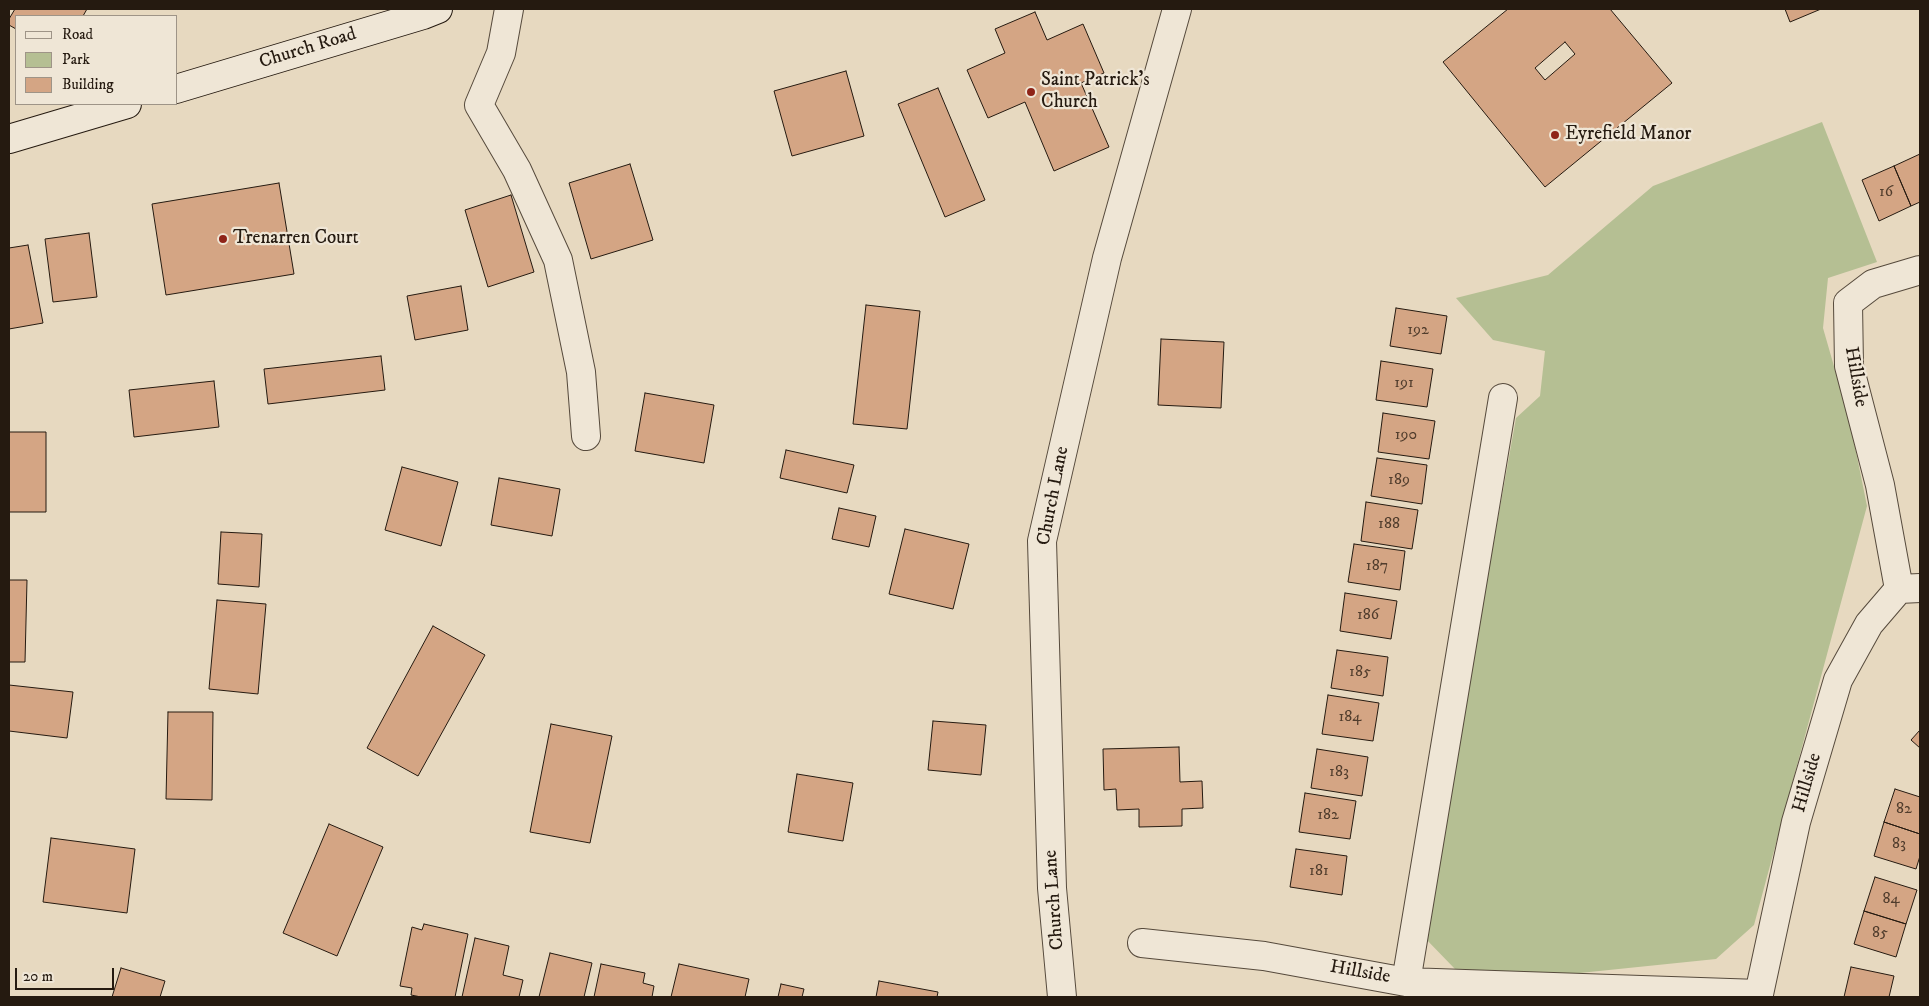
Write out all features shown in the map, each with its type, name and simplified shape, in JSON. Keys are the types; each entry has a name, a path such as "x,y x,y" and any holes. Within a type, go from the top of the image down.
{"street":[{"name":"Church Road","path":"178,88 438,9"},
{"path":"509,9 501,53 479,105 517,170 558,260 581,372 586,436"},
{"name":"Church Lane","path":"1062,997 1052,888 1042,542 1107,258 1177,9"},
{"path":"9,139 124,105"},
{"name":"Hillside","path":"1142,943 1264,956 1406,982 1760,996 1796,822 1838,680 1869,624 1910,588 1880,486 1850,366 1848,303 1873,284 1920,270"},
{"path":"1406,982 1503,398"}],"green space":[{"path":"1822,122 1877,262 1828,278 1823,328 1850,422 1867,506 1754,925 1716,959 1531,978 1455,969 1423,936 1516,418 1540,396 1545,351 1493,340 1456,298 1548,275 1653,186"}],"building":[{"path":"15,9 87,9 84,15 15,15 15,28 9,25 9,19"},
{"name":"Eyrefield Manor","path":"1508,9 1610,9 1672,83 1545,187 1443,62","holes":["1565,42 1575,54 1545,80 1535,68"]},
{"path":"1785,9 1821,9 1790,22"},
{"name":"Saint Patrick's Church","path":"1035,12 1047,40 1083,24 1104,73 1081,83 1109,147 1054,171 1025,102 988,118 967,70 1005,53 995,29"},
{"path":"846,71 864,136 792,156 774,91"},
{"path":"938,88 985,200 945,217 898,104"},
{"path":"1920,154 1920,202 1911,206 1894,166"},
{"path":"630,164 653,240 591,259 569,183"},
{"path":"1894,166 1911,206 1879,221 1862,180"},
{"name":"Trenarren Court","path":"279,183 294,274 166,295 152,204"},
{"path":"511,195 534,272 488,287 465,210"},
{"path":"89,233 97,297 53,302 45,239"},
{"path":"28,245 43,323 9,329 9,248"},
{"path":"461,286 468,330 415,340 407,296"},
{"path":"866,305 920,311 907,429 853,424"},
{"path":"1396,308 1447,316 1441,354 1390,346"},
{"path":"1161,339 1224,342 1221,408 1158,405"},
{"path":"381,356 385,390 268,404 264,369"},
{"path":"1381,361 1433,369 1427,407 1376,400"},
{"path":"214,381 219,427 134,437 129,390"},
{"path":"645,393 714,405 704,463 635,451"},
{"path":"1383,413 1435,421 1429,459 1378,452"},
{"path":"9,432 46,432 46,512 9,512"},
{"path":"786,450 854,465 847,493 780,478"},
{"path":"1377,458 1427,465 1422,504 1371,496"},
{"path":"402,467 458,482 441,546 385,530"},
{"path":"499,478 560,489 552,536 491,525"},
{"path":"1366,502 1418,510 1412,549 1361,541"},
{"path":"839,508 876,516 869,547 832,539"},
{"path":"905,529 969,544 953,609 889,594"},
{"path":"221,532 262,534 259,587 218,584"},
{"path":"1354,544 1405,551 1400,590 1348,582"},
{"path":"9,580 27,580 25,662 9,662"},
{"path":"1345,593 1397,601 1391,639 1340,631"},
{"path":"217,600 266,604 258,694 209,689"},
{"path":"433,626 485,655 418,776 367,748"},
{"path":"1337,650 1388,657 1383,696 1331,688"},
{"path":"9,685 73,692 67,738 9,731"},
{"path":"1328,695 1379,703 1373,741 1322,734"},
{"path":"168,712 213,712 212,800 166,799"},
{"path":"933,721 986,725 981,775 928,770"},
{"path":"551,724 612,736 590,843 530,832"},
{"path":"1920,730 1920,748 1911,740"},
{"path":"1179,747 1180,782 1202,781 1203,808 1182,809 1182,826 1139,827 1139,809 1117,810 1116,789 1104,790 1103,749"},
{"path":"1317,749 1368,757 1362,796 1311,788"},
{"path":"797,774 853,783 843,841 788,832"},
{"path":"1895,789 1920,797 1920,834 1884,822"},
{"path":"1305,793 1356,801 1350,839 1299,832"},
{"path":"1884,822 1920,834 1920,856 1916,869 1874,856"},
{"path":"329,824 383,847 337,956 283,933"},
{"path":"51,838 135,849 127,913 43,902"},
{"path":"1296,849 1347,856 1342,895 1290,887"},
{"path":"1875,877 1917,890 1906,924 1864,911"},
{"path":"1864,911 1906,924 1896,957 1854,944"},
{"path":"424,924 468,934 455,997 421,997 411,995 412,988 400,986 412,927 422,930"},
{"path":"475,938 509,946 503,975 523,980 519,997 462,997"},
{"path":"550,953 592,963 584,997 539,997"},
{"path":"601,964 645,973 643,983 654,986 652,997 594,997"},
{"path":"679,964 749,979 745,997 671,997"},
{"path":"1851,967 1894,976 1889,997 1844,997"},
{"path":"121,968 165,981 160,997 112,997"},
{"path":"879,981 938,992 937,997 876,997"},
{"path":"781,984 804,989 802,997 778,997"}],"place":[{"name":"Saint Patrick's Church","path":"1031,92"},
{"name":"Eyrefield Manor","path":"1555,135"},
{"name":"Trenarren Court","path":"223,239"}]}
